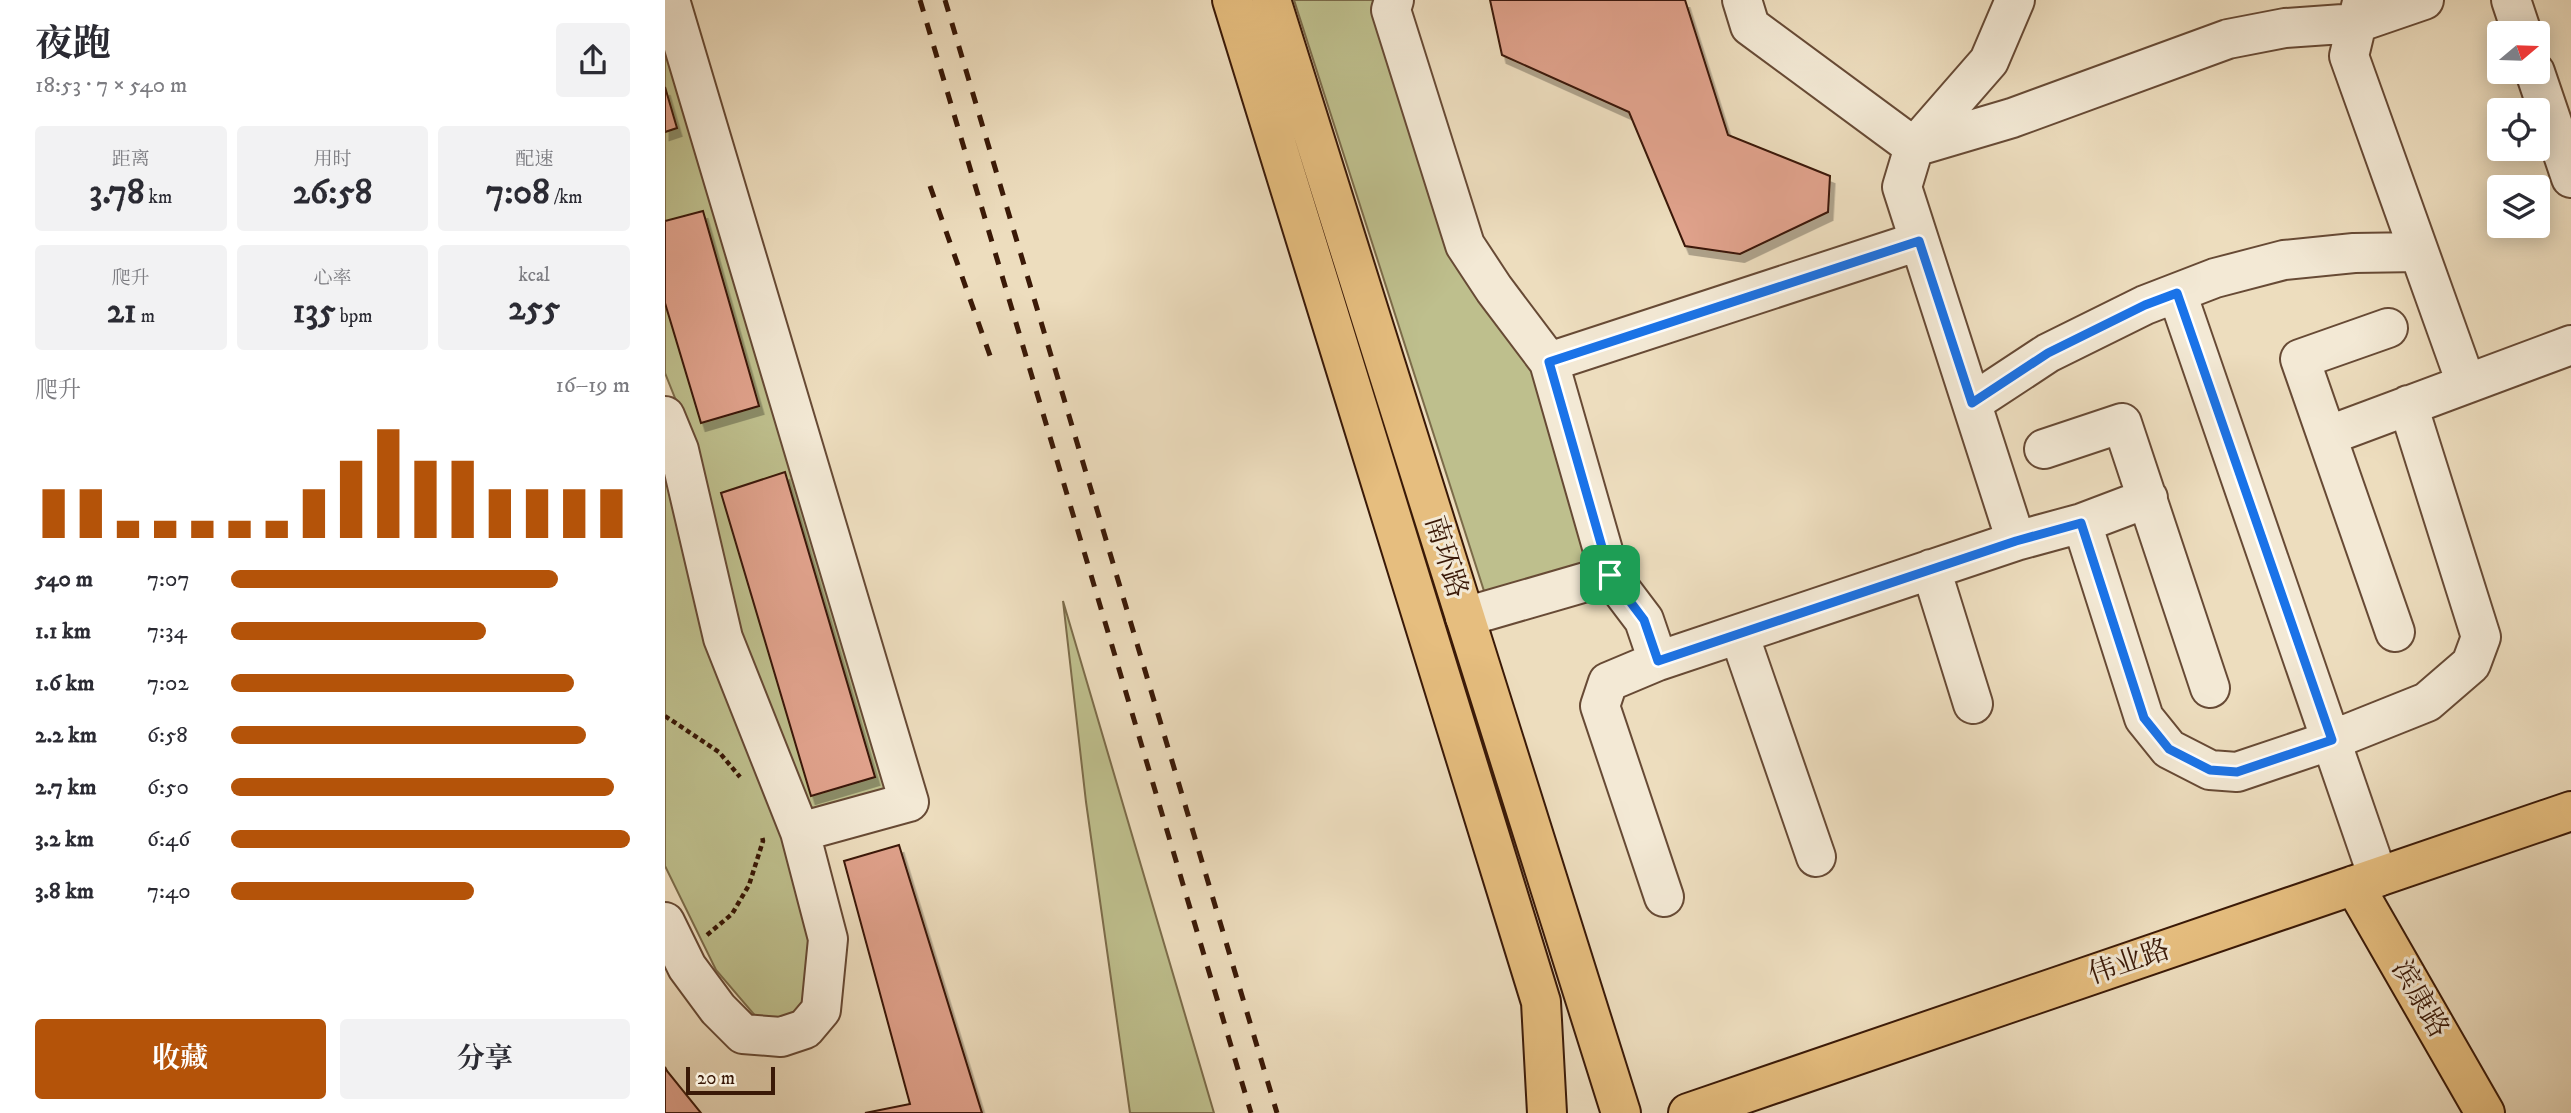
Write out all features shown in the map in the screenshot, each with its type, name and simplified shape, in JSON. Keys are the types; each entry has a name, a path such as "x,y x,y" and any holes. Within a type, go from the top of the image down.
{"main road":[{"name":"南环路","path":"1232,0 1541,1002 1547,1113"},
{"name":"南环路","path":"1271,0 1621,1113"},
{"name":"伟业路","path":"1688,1113 2571,811"},
{"name":"滨康路","path":"2366,881 2485,1113"}],"street":[{"path":"670,0 909,802 800,832"},
{"path":"1394,0 1391,10 1465,245 1494,289 1549,362 1610,575 1644,620 1658,661"},
{"path":"1741,0 1750,26 1914,147"},
{"path":"2015,0 1989,61 1914,147 1902,187 2016,541"},
{"path":"1914,147 2012,118 2228,38 2424,0"},
{"path":"2511,0 2518,21"},
{"path":"2360,12 2349,56 2466,383"},
{"path":"2539,84 2571,178"},
{"path":"1549,362 1919,241"},
{"path":"1972,403 2048,353 2145,305 2215,278 2284,260 2354,253 2419,252"},
{"path":"2177,293 2332,740 2366,881"},
{"path":"2388,328 2300,359 2395,632"},
{"path":"2327,436 2571,345"},
{"path":"2081,523 2144,718 2169,749 2210,770 2237,772 2332,740 2427,702 2471,664 2481,637 2408,405"},
{"path":"665,416 678,450 723,638 800,832 828,939 821,1010 805,1029 781,1037 743,1034 718,1009 682,957 665,922"},
{"path":"2045,449 2122,423 2210,688"},
{"path":"1664,897 1600,706 1608,682 1658,661 2016,541 2081,523 2148,498"},
{"path":"1931,569 1973,704"},
{"path":"1465,617 1610,575"},
{"path":"1739,634 1816,857"}],"path":[{"path":"665,716 719,751 744,782"},
{"path":"682,957 732,914 749,885 763,841 761,828"}],"green space":[{"path":"1294,0 1380,0 1530,357 1593,558 1577,578 1485,594"},
{"path":"665,31 896,790 809,815 730,603 695,448 665,373"},
{"path":"665,454 789,854 818,964 803,1007 781,1019 758,1019 716,970 665,866"},
{"path":"1063,601 1214,1113 1130,1113 1086,802"}],"building":[{"path":"1490,0 1685,0 1728,135 1830,176 1828,212 1740,254 1685,246 1629,112 1502,55"},
{"path":"665,87 677,128 665,132"},
{"path":"703,211 759,406 701,423 665,303 665,221"},
{"path":"785,472 875,777 811,796 721,493"},
{"path":"899,845 982,1113 865,1113 910,1104 844,861"},
{"path":"665,1067 667,1071 701,1113 665,1113"}],"railway":[{"path":"920,0 1251,1113"},
{"path":"945,0 1277,1113"},
{"path":"930,186 994,367"}],"route":[{"path":"1919,241 1972,403 2048,353 2145,305 2177,293 2332,740 2237,772 2210,770 2169,749 2144,718 2081,523 2016,541 1658,661 1644,620 1610,575 1549,362 1919,241"}]}
